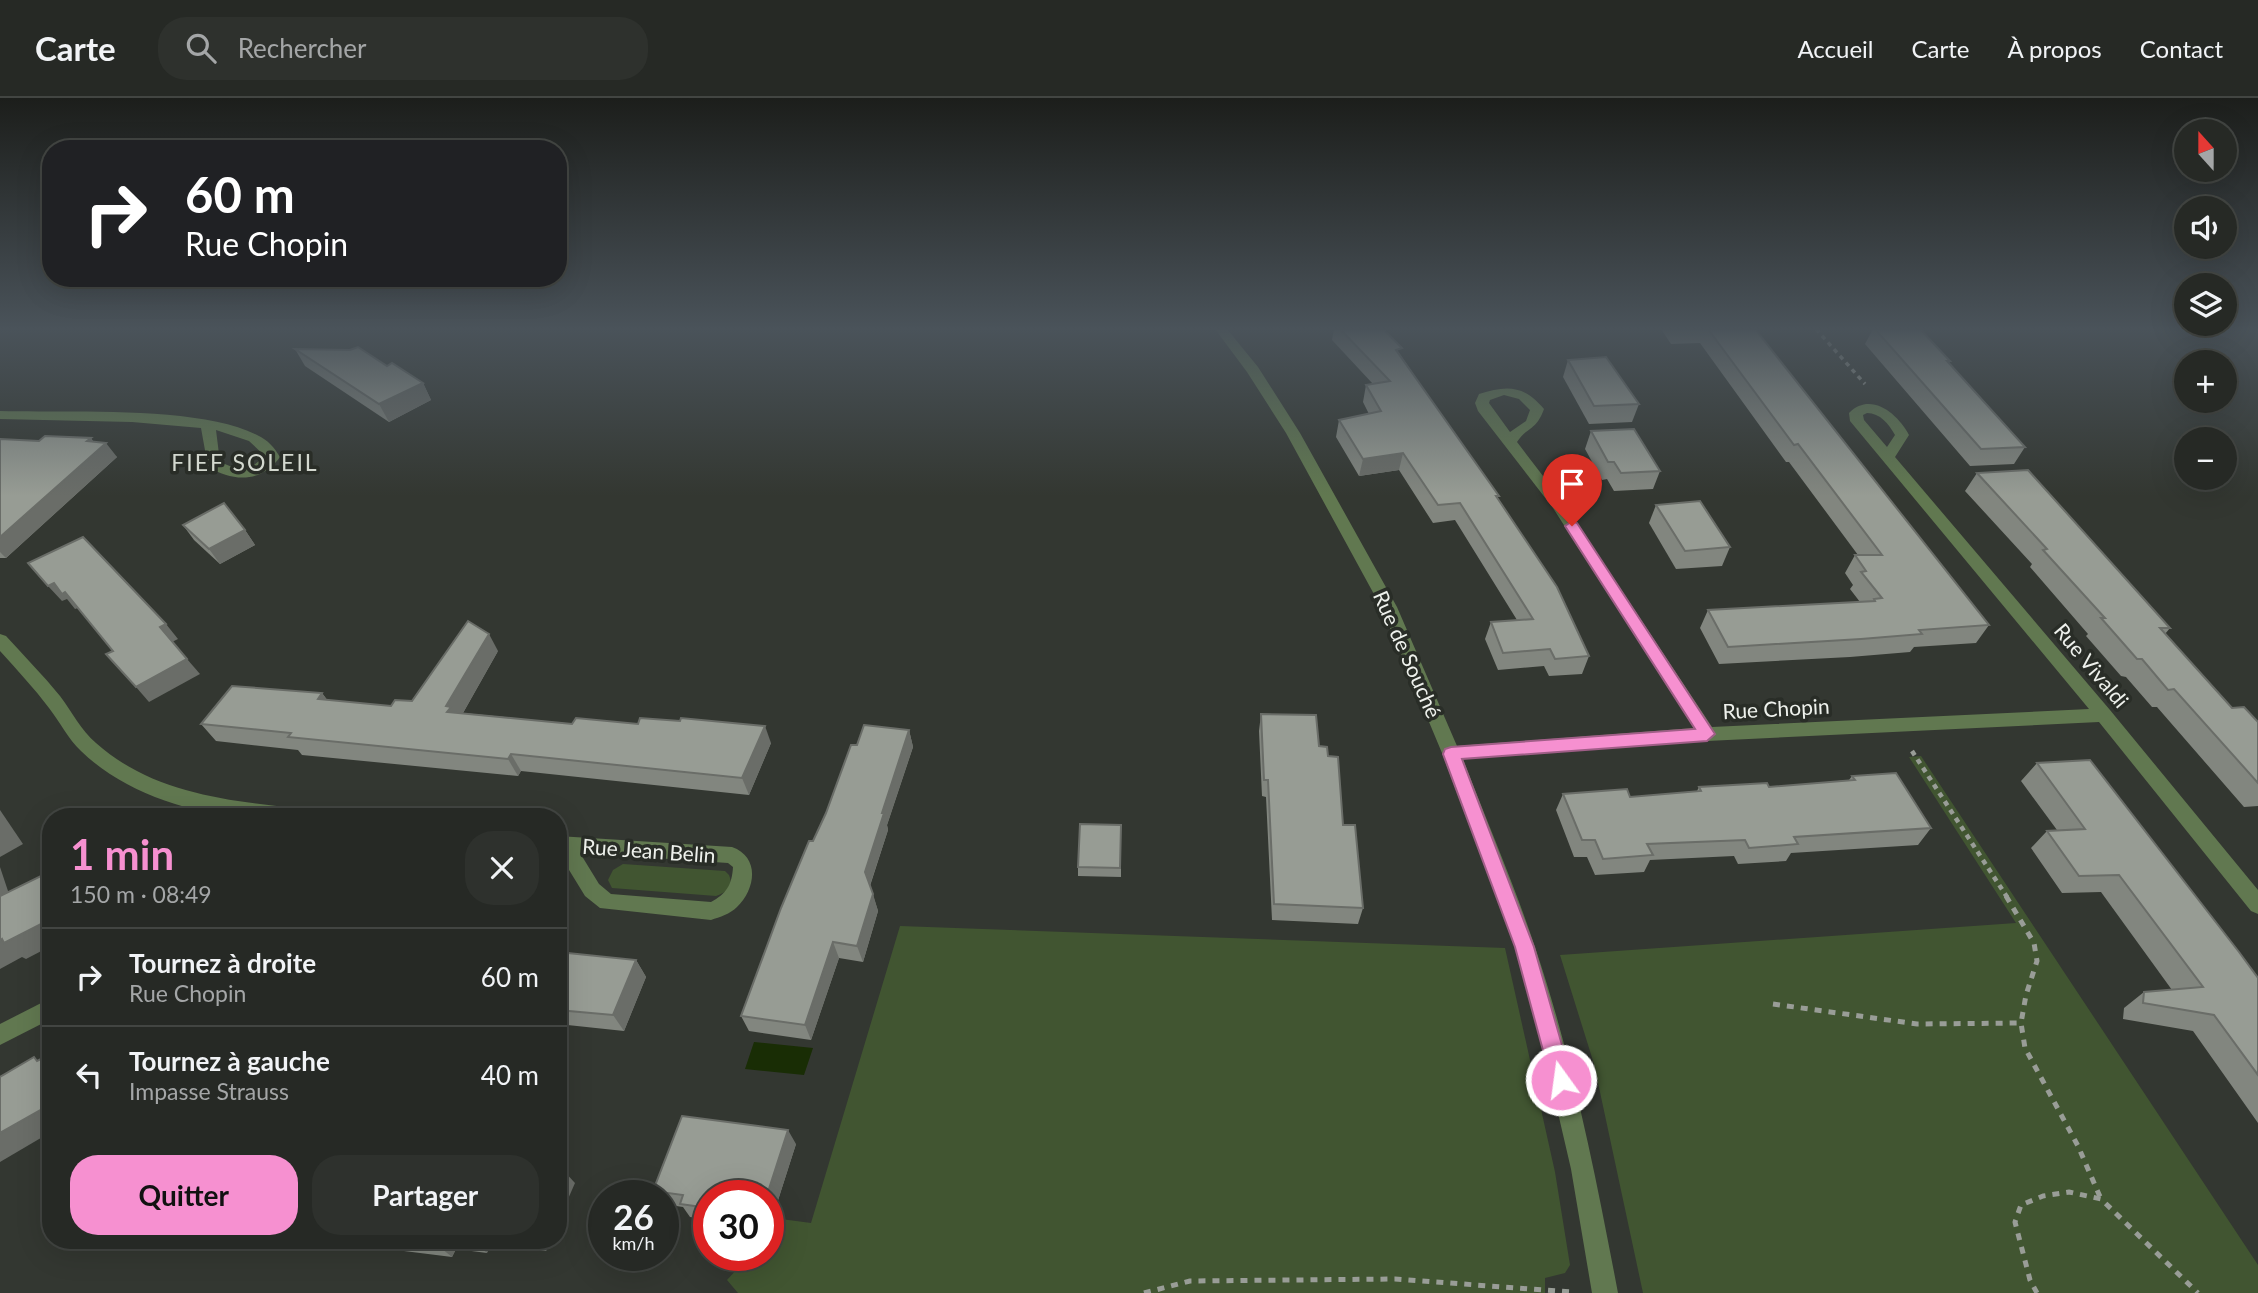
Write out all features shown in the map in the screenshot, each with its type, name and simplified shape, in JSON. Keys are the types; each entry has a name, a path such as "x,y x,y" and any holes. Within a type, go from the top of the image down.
{"street":[{"name":"Rue de Souché","path":"1263,385 1293,433 1382,595 1451,754 1532,972 1583,1169 1605,1293"},
{"path":"1874,408 1891,418 1902,435 1889,455"},
{"name":"Rue Vivaldi","path":"1874,408 1856,413 1857,421 1889,455 2258,905"},
{"path":"0,415 208,425 247,435 271,452 273,457 268,463 249,473 231,474 213,464 208,425"},
{"path":"1510,442 1558,505 1707,734"},
{"path":"0,640 51,698 87,746 114,767 151,787 217,808"},
{"name":"Rue Chopin","path":"1451,754 1707,734 2104,715"},
{"name":"Rue Jean Belin","path":"567,844 732,855 743,864 743,876 736,897 724,907 711,911 607,902 592,890 567,853"},
{"path":"0,1035 42,1013"}],"path":[{"path":"1865,385 1877,399 1874,408"},
{"path":"1893,725 2025,925 2034,943 2037,961 2026,995 2021,1023 2025,1048 2078,1146 2101,1199 2198,1293"},
{"path":"1773,1004 1917,1024 2021,1023"},
{"path":"2037,1293 2030,1280 2015,1222 2021,1205 2043,1196 2069,1192 2101,1199"},
{"path":"1143,1293 1190,1281 1382,1279 1574,1292"}],"shaded area":[{"path":"1921,756 2258,1265 2258,1293 1643,1293 1594,1064 1560,955 2016,923 1909,757"},
{"path":"623,864 725,871 731,883 726,891 716,896 612,888 608,880 613,870"},
{"path":"900,926 1505,948 1555,1172 1570,1265 1565,1273 1545,1278 1545,1293 738,1293 727,1280 735,1271 784,1271 784,1219 811,1223"},
{"path":"754,1042 813,1048 804,1075 745,1069"}],"building":[{"path":"350,385 419,385 379,404"},
{"path":"1366,385 1421,385 1499,496 1496,496 1557,587 1589,656 1555,659 1550,649 1503,653 1491,622 1533,619 1460,503 1438,505 1403,453 1363,459 1339,420 1381,411"},
{"path":"1582,385 1625,385 1639,404 1594,406"},
{"path":"1749,385 1799,385 1989,625 1919,630 1922,634 1728,647 1708,610 1875,601 1874,599 1882,598 1861,572 1866,571 1855,555 1882,555 1798,444 1794,445"},
{"path":"1924,385 1969,385 2025,447 1981,449"},
{"path":"1634,429 1660,471 1621,473 1614,462 1608,462 1591,431"},
{"path":"45,436 91,438 87,441 106,443 0,537 0,439 39,441"},
{"path":"2028,470 2170,628 2160,628 2232,708 2244,707 2258,722 2258,783 2174,689 2168,690 2142,659 2137,659 2101,618 2105,618 2043,550 2047,549 1977,473"},
{"path":"1700,501 1730,547 1685,551 1656,505"},
{"path":"224,503 245,530 209,549 183,525"},
{"path":"83,537 166,624 160,627 187,659 136,687 106,654 113,651 65,592 62,594 54,583 48,586 28,563"},
{"path":"468,621 489,634 446,706 451,707 447,712 572,724 576,718 638,724 640,718 680,721 681,718 765,726 742,778 511,754 508,759 288,737 291,733 201,724 232,686 322,693 318,699 391,706 395,700 412,701"},
{"path":"1261,714 1316,715 1319,746 1327,747 1328,756 1338,757 1343,825 1355,825 1363,908 1274,904 1268,780 1264,780"},
{"path":"864,725 909,730 865,872 873,894 857,946 833,942 805,1025 741,1016 809,841 813,841 851,745 857,745"},
{"path":"2090,760 2258,978 2258,1075 2214,1015 2143,1003 2144,992 2203,987 2119,875 2079,876 2047,831 2085,829 2037,763"},
{"path":"1896,773 1931,828 1794,837 1798,844 1749,848 1745,840 1647,844 1653,855 1603,859 1595,840 1582,840 1563,794 1627,789 1630,797 1701,791 1699,787 1767,783 1769,787 1855,780 1852,776"},
{"path":"1080,824 1121,825 1120,868 1078,867"},
{"path":"42,875 42,924 4,943 2,939 0,941 0,896"},
{"path":"567,953 636,960 613,1015 567,1011"},
{"path":"34,1057 37,1061 42,1058 42,1109 0,1133 0,1077"},
{"path":"682,1116 788,1130 772,1180 693,1180 693,1206 680,1204 683,1195 679,1194 679,1180 657,1180"}],"district":[{"name":"FIEF SOLEIL","path":"245,462"}],"route":[{"path":"1561,1080 1525,947 1451,754 1707,734 1572,526"}]}
